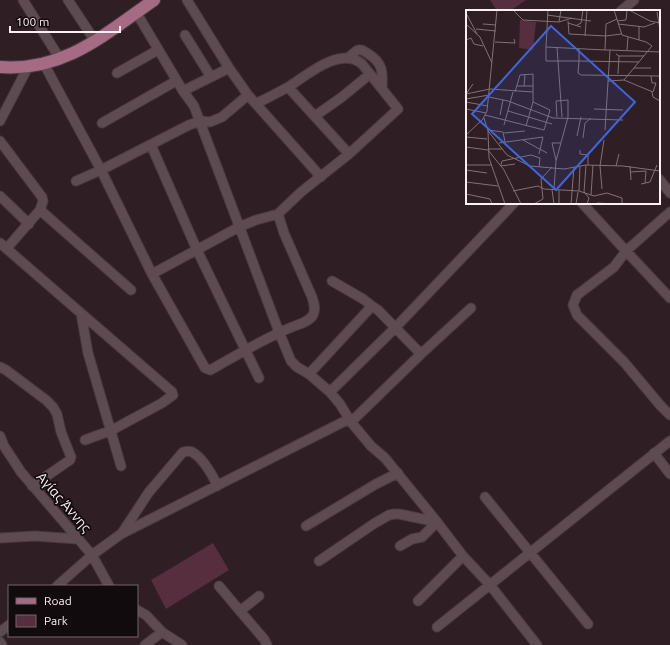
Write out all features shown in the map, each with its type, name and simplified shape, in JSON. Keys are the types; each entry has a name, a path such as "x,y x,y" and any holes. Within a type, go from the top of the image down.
{"main road":[{"path":"0,67 28,67 60,59 94,41 136,12 148,1"}],"street":[{"path":"23,0 60,59"},
{"path":"68,0 94,41"},
{"path":"187,0 248,95 321,177"},
{"path":"622,10 634,0"},
{"path":"136,12 176,81 194,106 291,361 330,392 371,446 385,458 398,473 463,556 490,585 537,645"},
{"path":"185,36 211,77"},
{"path":"117,73 158,50"},
{"path":"348,58 359,50 364,50 375,58 380,65 383,77 382,89"},
{"path":"152,274 239,227 256,220 278,214 301,192 349,154 398,109 370,74 356,60 348,58 332,61 319,67 288,87 257,104"},
{"path":"44,64 101,170 152,274 205,368 210,370 279,332 310,319 314,314 315,308 312,297 284,233 278,214"},
{"path":"0,121 28,67"},
{"path":"183,91 230,68"},
{"path":"315,116 342,97 370,74"},
{"path":"102,123 176,81"},
{"path":"288,87 349,154"},
{"path":"76,181 101,170 189,125 200,121 210,122 222,117 248,95"},
{"path":"0,141 42,197 43,201 40,210 29,224 3,245 172,392 170,398 112,430 85,440"},
{"path":"151,145 222,304 260,378"},
{"path":"660,180 670,193"},
{"path":"0,196 29,224"},
{"path":"330,392 395,328 513,204"},
{"path":"583,204 670,298"},
{"path":"40,210 131,290"},
{"path":"670,212 626,251 614,266 577,294 574,305 577,315 624,362 670,415"},
{"path":"332,281 363,299 378,310 421,354"},
{"path":"309,374 372,306"},
{"path":"58,585 121,534 350,420 471,308"},
{"path":"80,313 88,353 112,430 121,466"},
{"path":"0,367 46,400 53,407 57,414 61,432 72,457 32,486"},
{"name":"Αγίας Άννης","path":"0,436 12,458 32,486 92,556 107,585"},
{"path":"437,627 670,441"},
{"path":"121,534 149,492 183,452 189,451 196,454 206,466 216,486"},
{"path":"654,453 670,474"},
{"path":"306,526 376,484 398,473"},
{"path":"484,497 588,624"},
{"path":"319,561 389,515 399,514 437,522"},
{"path":"400,546 412,539 422,537 437,522"},
{"path":"0,538 35,536 78,539"},
{"path":"418,601 463,556"},
{"path":"219,586 264,639 267,645"},
{"path":"240,611 259,596"},
{"path":"138,611 146,615 162,632 182,645"},
{"path":"0,632 8,626"},
{"path":"145,645 162,632"}],"green space":[{"path":"490,0 526,0 511,10 496,10"},
{"path":"213,543 229,570 166,609 151,580"}]}
